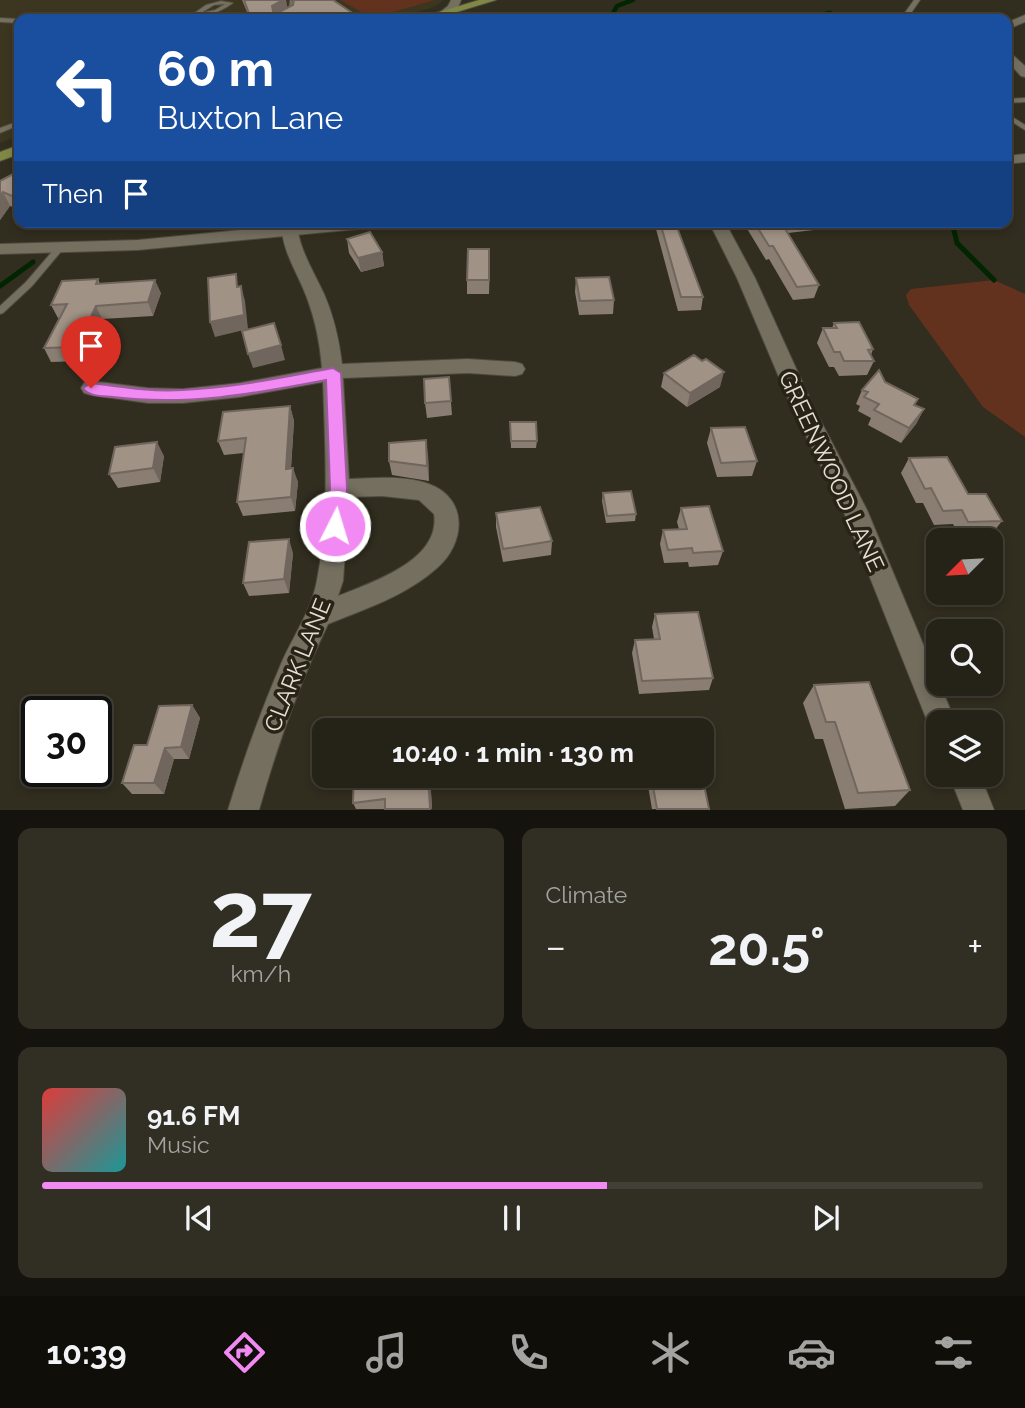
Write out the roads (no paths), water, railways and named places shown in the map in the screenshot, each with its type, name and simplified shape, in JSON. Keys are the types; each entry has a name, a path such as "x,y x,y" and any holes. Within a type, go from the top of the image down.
{"main road":[{"path":"442,14 491,0"}],"street":[{"path":"446,13 453,8 456,0"},
{"path":"1012,60 1025,74"},
{"path":"0,249 138,246 326,228"},
{"name":"GREENWOOD LANE","path":"720,228 746,278 803,408 855,510 937,710"},
{"name":"CLARK LANE","path":"243,810 256,766 294,666 319,616 330,581 338,488 333,372 328,332 316,297 292,244 290,232"},
{"path":"91,388 147,396 182,396 246,390 333,372 468,366 514,369"},
{"path":"319,616 398,582 430,561 447,534 445,510 425,492 382,487 338,488"},
{"path":"969,787 979,810"}],"lane":[{"path":"224,0 230,3 217,11 196,14 215,2 224,0"},
{"path":"0,311 29,284 60,248"}],"waterway":[{"path":"613,14 617,6 633,0"},
{"path":"825,14 830,13"},
{"path":"953,228 957,243 994,280"},
{"path":"0,286 33,262"}]}
